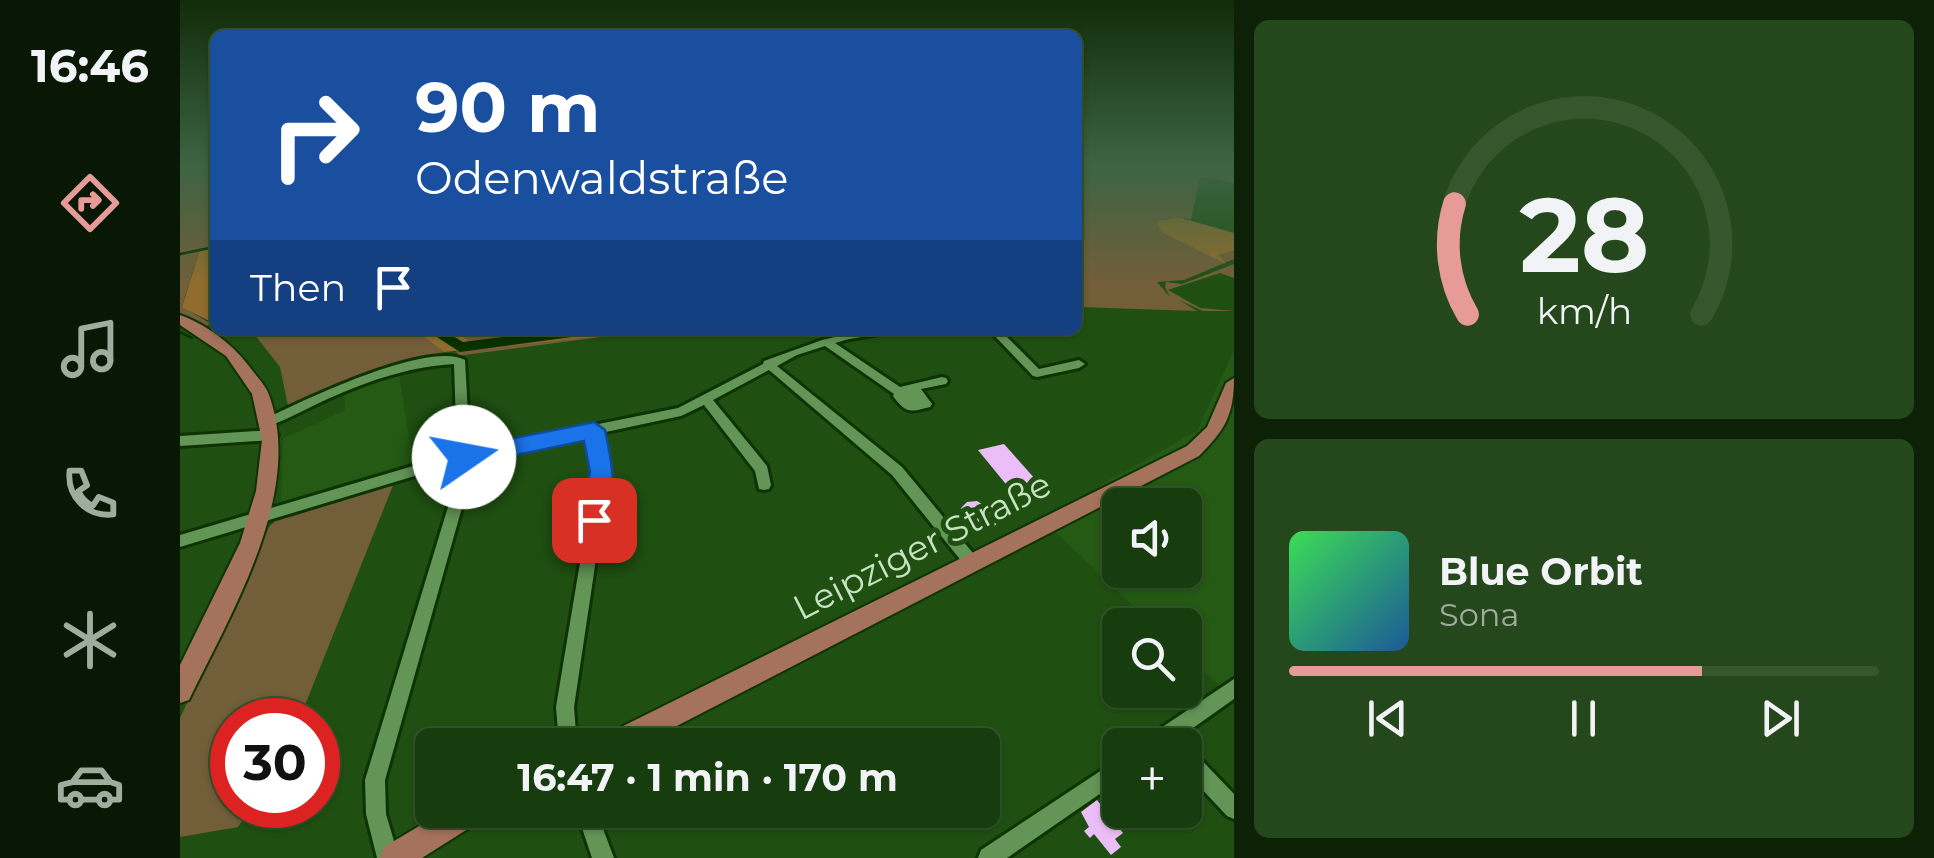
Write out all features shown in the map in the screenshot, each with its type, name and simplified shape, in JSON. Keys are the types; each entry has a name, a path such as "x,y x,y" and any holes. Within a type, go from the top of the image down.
{"main road":[{"path":"180,319 210,334"},
{"path":"180,691 261,518 271,474 270,428 251,377 211,335"},
{"name":"Leipziger Straße","path":"646,728 1193,451 1210,439 1228,415 1234,382"},
{"path":"391,858 442,828"}],"street":[{"path":"180,541 460,458 673,414 768,364 840,335"},
{"path":"999,335 1036,373 1080,364"},
{"path":"826,342 901,393 942,381"},
{"path":"180,441 255,439 392,368 459,360 458,497 375,780 376,814 391,858"},
{"path":"768,364 897,470 972,563"},
{"path":"706,399 762,470 764,484"},
{"path":"567,728 565,707 602,472 594,430"},
{"path":"1182,728 1234,688"},
{"path":"1202,775 1234,809"},
{"path":"989,858 1102,780"},
{"path":"592,828 603,858"}],"shaded area":[{"path":"180,204 210,204 210,247 188,251 200,250 182,306 210,324 204,327 180,316"},
{"path":"1082,204 1194,204 1191,220 1164,220 1163,233 1223,262 1219,255 1234,251 1234,259 1184,280 1157,282 1170,297 1165,287 1166,282 1182,284 1234,264 1234,278 1220,273 1168,290 1200,308 1234,311 1203,311 1179,300 1197,311 1082,307"},
{"path":"1178,217 1234,233 1234,251 1219,255 1226,264 1163,233 1156,222"},
{"path":"210,248 210,321 182,307 200,250"},
{"path":"255,335 421,335 444,352 404,362 288,406 280,367"},
{"path":"421,335 461,335 470,342 517,335 617,335 444,352"},
{"path":"449,335 617,335 457,356 456,339"},
{"path":"1234,350 1234,681 1226,691 1202,669 1202,608 1136,608 1115,588 1202,588 1202,488 1102,488 1102,576 1053,530 1102,484 1197,431"},
{"path":"398,368 413,462 281,502 283,439 345,410 344,391"},
{"path":"394,483 308,698 210,698 210,828 232,828 180,837 180,718 269,527 276,520"}],"building":[{"path":"1004,444 1036,480 1009,488 978,450"},
{"path":"977,501 996,513 998,522 993,528 982,529 963,517 961,508 967,502"},
{"path":"1097,800 1102,806 1102,828 1119,828 1123,833 1115,839 1121,847 1111,855 1094,834 1090,838 1084,831 1089,827 1081,812"}],"waterway":[{"path":"180,254 210,248"},
{"path":"180,332 192,338"},
{"path":"441,335 460,347 555,335"}],"route":[{"path":"464,457 594,430 602,472 594,520"}]}
